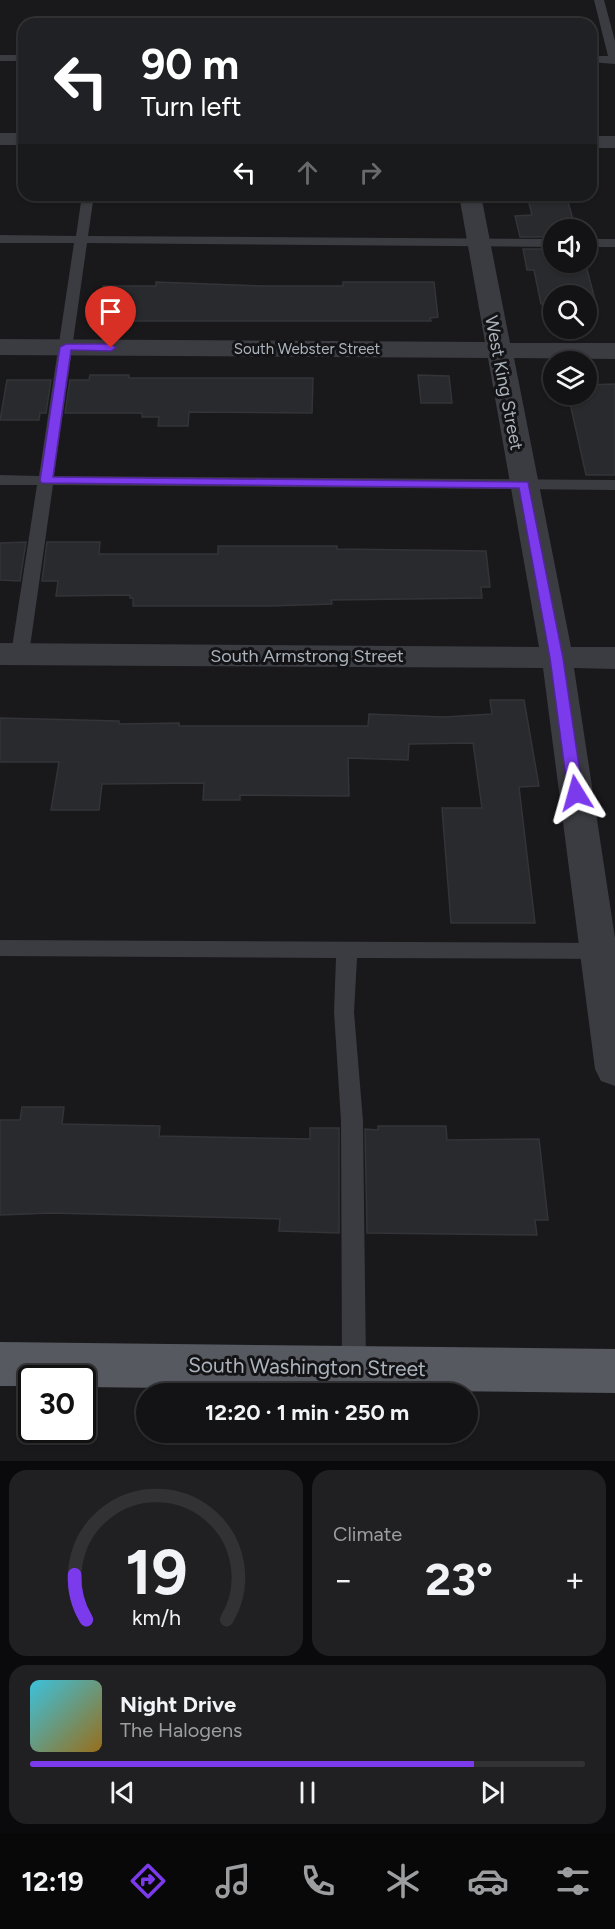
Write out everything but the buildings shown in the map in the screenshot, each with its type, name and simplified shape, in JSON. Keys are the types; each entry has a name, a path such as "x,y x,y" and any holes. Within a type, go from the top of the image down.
{"main road":[{"name":"South Washington Street","path":"0,1364 615,1371"}],"street":[{"path":"0,139 18,139"},
{"path":"597,142 615,142"},
{"name":"West King Street","path":"471,201 557,658 606,951 615,1069"},
{"name":"South Webster Street","path":"0,347 615,351"},
{"name":"South Armstrong Street","path":"10,654 615,658"}],"lane":[{"path":"597,59 615,60 599,0"},
{"path":"0,58 18,58"},
{"path":"10,654 46,481 87,201"},
{"path":"0,239 543,243"},
{"path":"597,243 615,243"},
{"path":"0,480 615,485"},
{"path":"0,948 606,951"},
{"path":"347,950 344,1012 352,1121 354,1368"}],"route":[{"path":"111,348 66,347 46,481 524,484 557,658 576,793"}]}
